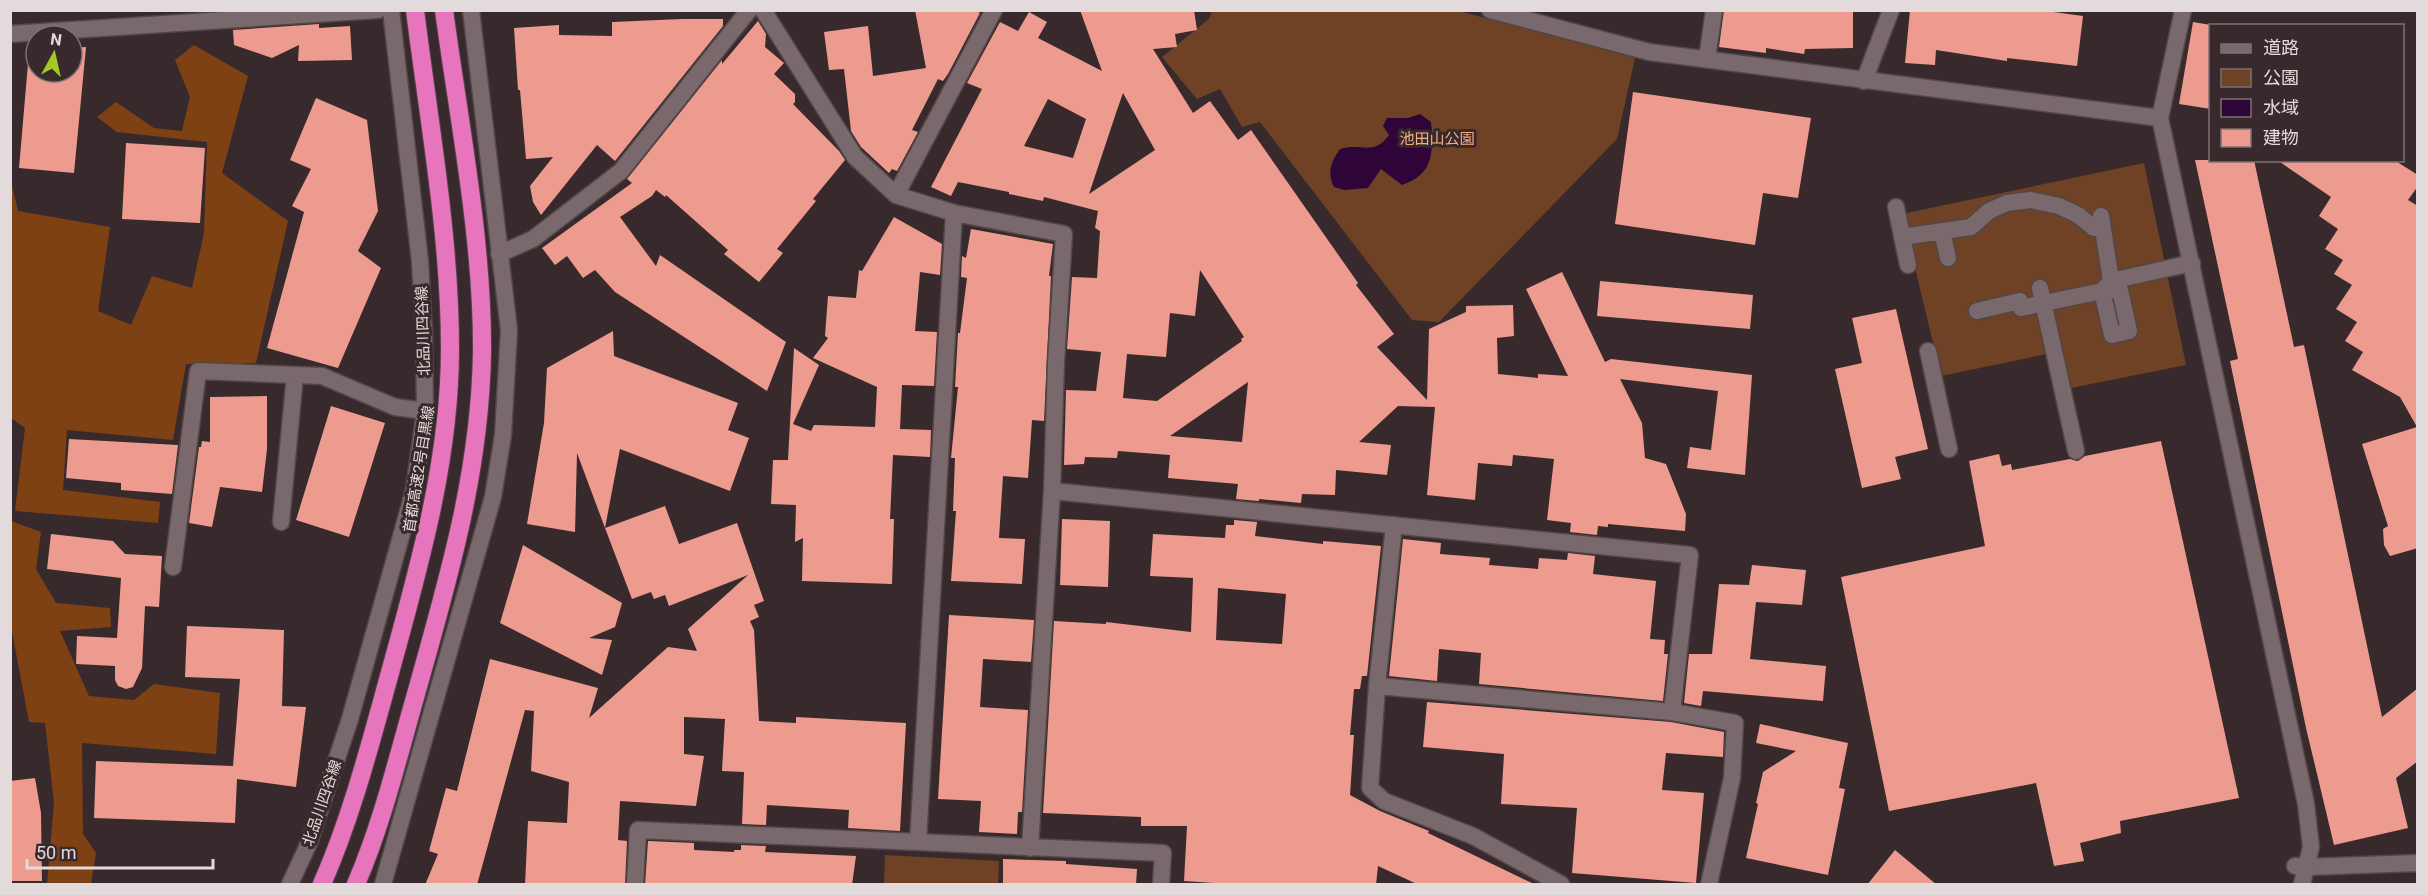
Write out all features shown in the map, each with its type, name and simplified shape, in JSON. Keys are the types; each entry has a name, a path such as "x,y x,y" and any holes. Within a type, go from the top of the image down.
{"highway":[{"name":"首都高速2号目黒線","path":"322,885 333,859 376,722 423,551 444,443 449,394 450,307 446,249 416,10"},
{"path":"356,885 402,741 454,558 468,498 481,397 481,307 476,248 444,10"}],"street":[{"path":"10,34 378,10"},
{"name":"北品川四谷線","path":"290,885 309,843 354,707 414,490 425,411 420,261 391,10"},
{"path":"383,885 493,497 503,435 509,330 471,11 484,10"},
{"path":"499,254 533,239 621,171 749,10"},
{"path":"763,10 855,157 896,195 954,213 1064,234 1056,362 1052,491 1030,848"},
{"path":"896,195 994,10"},
{"path":"1490,10 1649,52 2160,118"},
{"path":"1707,59 1714,10"},
{"path":"1864,81 1891,10"},
{"path":"2183,10 2160,118 2306,804 2311,847 2301,866 2302,885"},
{"path":"1902,237 1971,227 1989,211 2007,203 2031,200 2059,206 2078,215 2094,228 2102,222 2106,286"},
{"path":"1896,207 1908,265"},
{"path":"918,842 954,213"},
{"path":"1942,231 1948,258"},
{"path":"1977,311 2020,301 2021,308 2042,296 2106,286 2192,263"},
{"path":"2042,296 2076,452"},
{"path":"1928,351 1949,449"},
{"path":"173,567 198,371 322,376 395,407 425,411"},
{"path":"281,522 295,375"},
{"path":"1052,491 1690,555 1672,711"},
{"path":"1394,525 1377,686 1370,788 1384,801 1473,836 1561,885"},
{"path":"1377,686 1672,711 1735,723 1732,778 1709,885"},
{"path":"635,885 638,830 1162,853 1161,885"},
{"path":"2301,866 2418,863"}],"green space":[{"name":"池田山公園","path":"1455,10 1635,58 1617,139 1439,322 1412,320 1260,122 1242,127 1220,89 1197,99 1162,57 1209,19 1212,11"},
{"path":"2144,163 2186,365 2071,388 2061,351 1941,376 1902,214"},
{"path":"885,855 999,861 998,884 884,884"}],"shaded area":[{"path":"194,45 248,76 222,173 288,221 256,363 186,364 173,440 67,430 63,490 160,502 158,523 15,511 25,428 11,418 10,177 18,211 110,227 98,311 131,325 152,276 192,288 204,233 207,142 117,132 97,117 116,102 154,128 182,131 190,97 175,60"},
{"path":"11,521 41,532 36,569 56,603 110,608 111,627 60,631 89,696 134,700 154,684 220,693 216,754 82,743 83,834 96,853 91,884 47,884 54,803 45,723 29,722 11,626"}],"water":[{"path":"1420,114 1431,122 1432,143 1430,160 1421,175 1402,185 1381,169 1368,188 1344,190 1334,187 1331,167 1340,149 1378,145 1389,135 1383,126 1387,118 1408,118"}],"building":[{"path":"915,10 974,10 980,13 948,74 943,81 938,79 912,130 918,132 897,171 892,169 889,173 861,147 851,131 844,69 829,70 824,32 868,26 873,76 926,68"},
{"path":"1080,10 1115,10 1115,12 1194,10 1197,30 1175,34 1177,47 1153,49 1193,113 1210,101 1238,140 1251,130 1358,283 1356,285 1394,334 1377,347 1427,400 1429,329 1466,312 1466,306 1513,305 1514,336 1497,338 1498,374 1538,378 1538,374 1568,376 1526,289 1562,272 1605,362 1611,359 1752,375 1745,475 1687,468 1690,447 1711,450 1718,391 1620,379 1642,423 1645,458 1666,464 1686,514 1685,531 1608,524 1608,527 1598,526 1597,535 1570,532 1571,523 1547,520 1554,459 1513,455 1512,466 1478,463 1475,500 1427,495 1435,407 1398,406 1359,442 1391,445 1387,475 1336,470 1335,495 1302,494 1301,503 1236,499 1238,484 1168,478 1170,455 1118,451 1117,458 1085,457 1084,464 1064,465 1066,390 1096,391 1101,352 1067,349 1072,277 1097,278 1100,231 1095,228 1098,211 1044,197 1043,201 958,182 951,196 931,187 982,89 967,83 1000,22 1018,31 1029,12 1047,22 1038,38 1102,71","holes":["1123,93 1155,150 1089,194","1048,99 1086,119 1073,158 1024,146","1200,270 1244,337 1242,341 1157,401 1123,398 1127,354 1166,357 1170,313 1195,316","1248,382 1242,442 1170,436"]},
{"path":"1724,10 1853,10 1853,48 1805,49 1804,54 1766,48 1766,53 1719,47"},
{"path":"1910,10 2039,10 2083,16 2077,66 2007,58 2007,61 1936,50 1935,65 1905,63"},
{"path":"723,19 723,26 615,161 597,145 541,215 533,202 530,186 553,157 526,159 514,28 559,25 559,35 612,36 612,22"},
{"path":"758,21 766,34 765,47 784,63 774,74 795,94 793,104 845,160 813,199 816,201 777,249 783,253 759,282 724,254 728,250 666,195 665,197 656,190 652,196 620,217 656,266 660,255 786,342 767,391 615,292 595,270 583,278 567,256 555,265 542,248 632,183 627,179 722,60 722,64"},
{"path":"2193,22 2209,25 2209,109 2179,104"},
{"path":"319,24 319,28 350,26 352,60 298,61 299,45 272,58 234,45 233,30"},
{"path":"26,84 82,84 74,173 19,168"},
{"path":"1633,92 1811,118 1798,198 1763,193 1755,245 1615,224"},
{"path":"316,98 367,120 378,211 358,251 381,268 338,368 267,348 304,212 292,206 311,169 290,160"},
{"path":"126,143 205,148 200,223 122,219"},
{"path":"2195,160 2254,162 2294,347 2304,345 2382,717 2418,688 2418,761 2396,778 2408,828 2334,845 2306,728 2230,361 2238,359"},
{"path":"2280,162 2397,162 2418,175 2418,186 2408,200 2418,206 2418,548 2390,556 2384,545 2383,529 2388,526 2362,444 2417,427 2400,397 2352,370 2363,352 2345,341 2357,322 2336,309 2352,285 2334,274 2343,260 2325,249 2338,229 2319,216 2331,197"},
{"path":"894,217 942,244 940,275 920,272 915,331 937,332 934,386 902,385 900,429 931,430 930,457 893,455 890,519 894,519 892,584 802,581 803,538 795,542 796,505 771,504 773,460 788,460 794,348 819,365 793,424 811,431 814,425 875,427 877,387 813,358 828,338 825,336 828,296 856,298 859,270 862,271"},
{"path":"971,229 1053,244 1049,276 1051,276 1044,421 1032,420 1028,478 1003,476 999,538 1025,539 1022,584 951,581 956,511 953,511 955,458 951,458 958,387 955,387 958,333 960,333 967,278 961,277 962,256 966,258"},
{"path":"1600,281 1753,295 1750,329 1597,316"},
{"path":"1896,309 1928,449 1895,457 1901,479 1862,488 1835,369 1862,363 1852,318"},
{"path":"613,331 614,356 738,403 728,430 749,438 730,491 620,449 605,528 577,453 575,532 527,524 544,423 547,368"},
{"path":"267,396 267,449 262,492 220,487 212,527 189,523 199,447 202,441 210,442 210,397"},
{"path":"331,406 385,423 349,537 296,520"},
{"path":"69,439 178,445 172,494 121,490 121,483 66,478"},
{"path":"2161,441 2239,798 2120,821 2121,833 2080,843 2084,861 2054,866 2036,783 1889,811 1841,577 1985,546 1969,461 1999,454 2002,466 2011,464 2012,470 2070,459 2078,461 2085,456"},
{"path":"665,506 679,544 737,523 764,601 754,605 759,617 750,621 754,630 759,721 796,723 796,717 906,723 900,831 848,828 849,810 767,805 766,825 742,824 744,772 722,771 725,719 684,717 684,754 704,756 696,806 620,801 618,840 627,841 625,885 525,885 528,821 567,823 569,782 531,771 534,711 525,710 477,885 425,885 438,854 429,851 446,788 457,791 490,659 598,688 589,718 668,647 697,651 688,629 748,575 669,606 665,595 654,599 651,592 632,599 605,528"},
{"path":"1062,519 1110,521 1108,587 1060,585"},
{"path":"1234,520 1257,522 1255,536 1323,544 1323,541 1381,546 1367,676 1362,676 1360,689 1354,689 1350,735 1354,735 1350,795 1380,811 1429,831 1428,833 1536,885 1419,885 1378,866 1376,885 1243,885 1184,881 1187,826 1141,826 1141,817 1043,813 1054,621 1106,624 1106,622 1191,632 1193,578 1150,576 1153,534 1225,538 1226,525 1234,525","holes":["1218,588 1286,594 1282,644 1216,640"]},
{"path":"51,534 113,541 125,554 162,556 159,607 145,606 142,668 133,687 126,689 118,686 115,680 115,666 76,664 77,636 117,638 121,578 47,569"},
{"path":"1403,539 1441,543 1440,554 1490,558 1489,565 1538,569 1539,558 1567,560 1568,553 1595,556 1593,574 1656,581 1650,639 1665,640 1664,654 1668,654 1663,701 1479,684 1481,653 1439,649 1437,681 1389,676"},
{"path":"523,545 622,603 615,627 589,638 612,640 602,675 500,623"},
{"path":"1752,565 1806,570 1802,605 1756,602 1750,659 1826,666 1823,701 1703,691 1701,706 1684,703 1689,654 1712,654 1719,584 1749,585"},
{"path":"949,615 1034,620 1031,662 983,659 980,707 1028,710 1022,812 1018,812 1017,834 979,832 981,801 938,799"},
{"path":"187,626 284,630 282,706 306,707 296,787 237,779 235,823 94,818 96,761 233,766 240,679 185,677"},
{"path":"1427,702 1671,722 1724,732 1723,757 1666,753 1662,790 1704,793 1696,883 1572,873 1577,808 1501,804 1504,754 1423,747"},
{"path":"1760,724 1848,743 1839,788 1845,789 1828,875 1746,858 1763,772 1796,751 1756,743"},
{"path":"35,778 41,813 42,881 10,881 10,781"},
{"path":"648,841 694,843 694,850 734,852 734,850 741,850 741,845 766,846 765,852 856,856 852,885 645,885"},
{"path":"1895,850 1937,885 1867,885"},
{"path":"1003,859 1066,861 1066,864 1137,869 1136,885 1003,885"}]}
